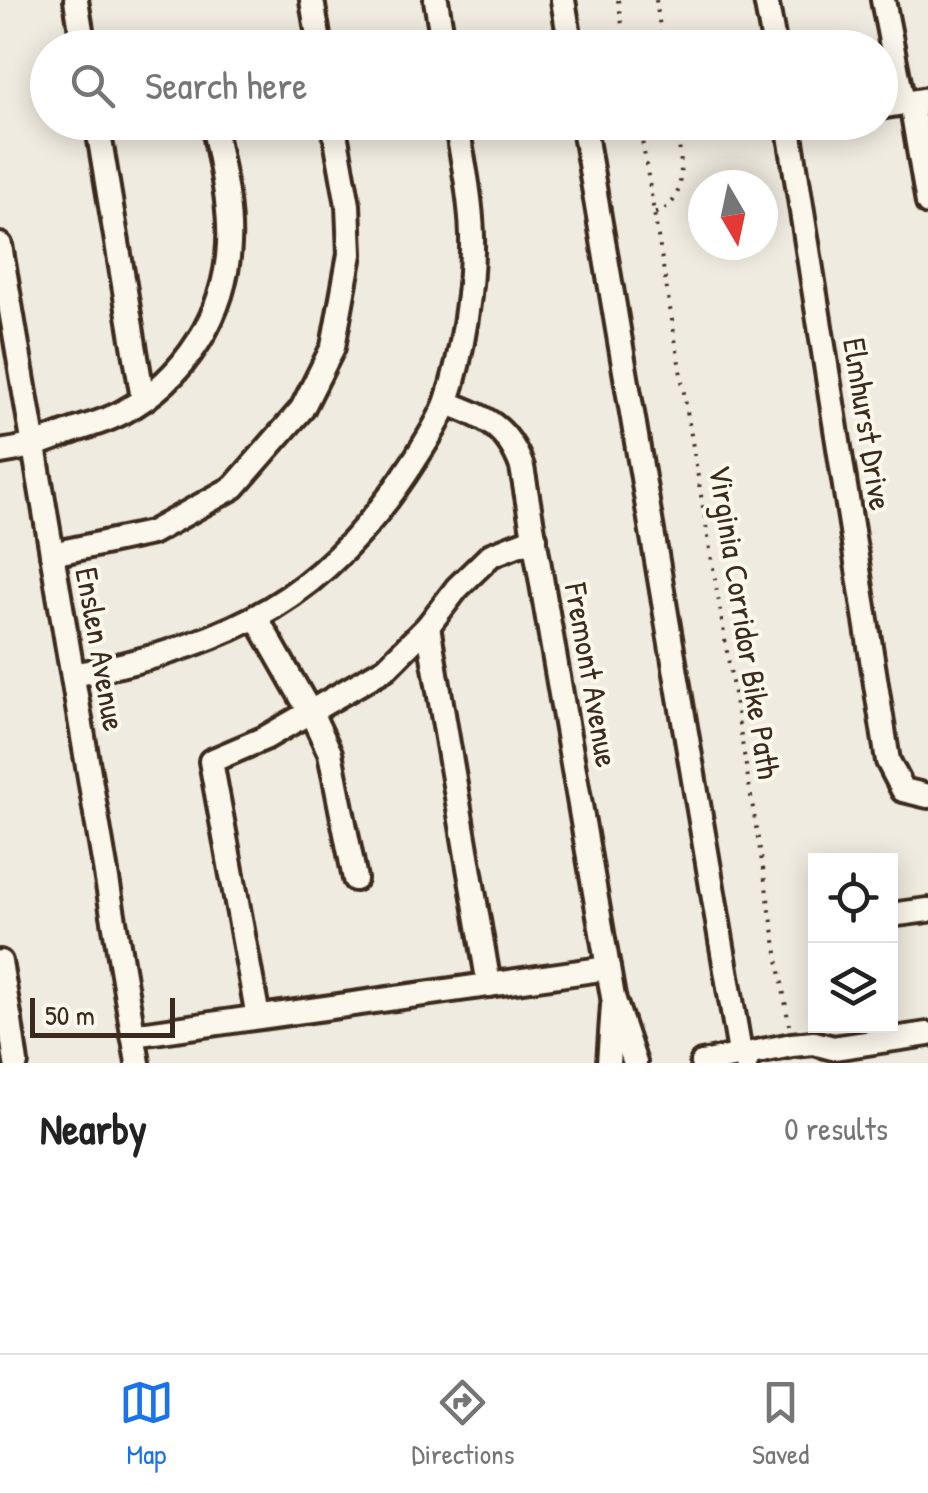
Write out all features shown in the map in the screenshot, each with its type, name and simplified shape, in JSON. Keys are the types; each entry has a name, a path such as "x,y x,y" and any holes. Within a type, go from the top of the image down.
{"street":[{"path":"76,0 81,30"},
{"path":"312,0 317,30"},
{"path":"436,0 441,30"},
{"path":"563,0 567,30"},
{"path":"766,0 772,30"},
{"path":"883,0 890,30"},
{"path":"898,67 928,203"},
{"path":"99,140 143,399"},
{"path":"0,452 34,448 98,424 143,399 171,376 202,337 225,278 229,214 217,140"},
{"path":"52,554 151,532 234,487 302,409 333,347 350,254 348,205 337,140"},
{"path":"73,675 172,654 256,617 301,588 366,528 413,462 447,403 462,336 472,237 459,140"},
{"path":"586,140 744,1059"},
{"name":"Elmhurst Drive","path":"792,140 888,761 903,790 928,796"},
{"name":"Enslen Avenue","path":"0,245 138,1063"},
{"name":"Fremont Avenue","path":"447,403 504,431 522,467 613,997 636,1063"},
{"path":"258,1017 211,760 264,738 386,668 491,555 536,538"},
{"path":"256,617 330,754 355,878"},
{"path":"428,626 490,985"},
{"path":"898,914 928,910"},
{"path":"0,962 5,1022 16,1063"},
{"path":"133,1035 608,968"},
{"name":"Fremont Avenue","path":"612,1063 613,997"},
{"path":"808,1063 928,1034"},
{"path":"702,1063 744,1059 792,1044 814,1043 834,1056"},
{"path":"612,1063 636,1063"}],"path":[{"path":"618,0 623,30"},
{"path":"656,0 660,30"},
{"name":"Virginia Corridor Bike Path","path":"642,140 790,1032"},
{"path":"655,213 670,204 684,172 679,140"}]}
